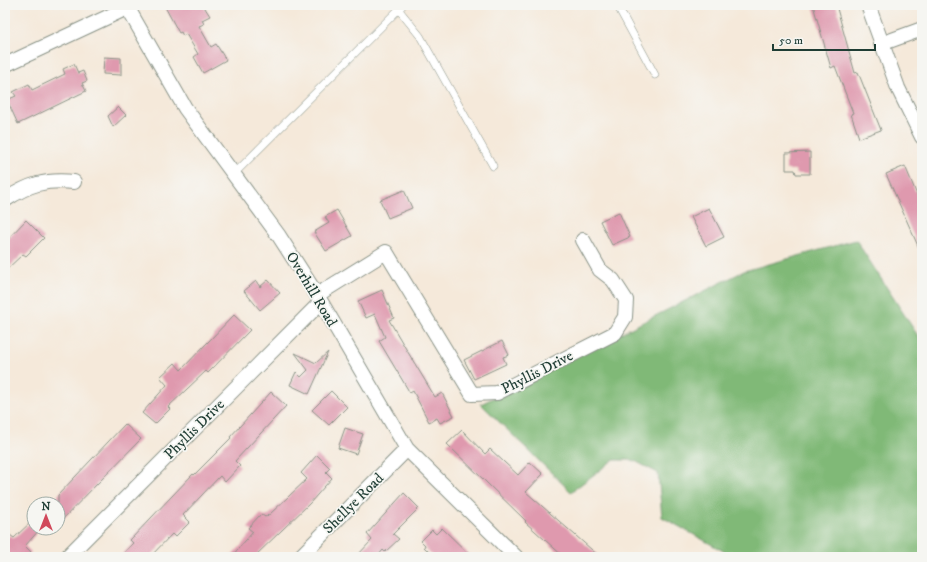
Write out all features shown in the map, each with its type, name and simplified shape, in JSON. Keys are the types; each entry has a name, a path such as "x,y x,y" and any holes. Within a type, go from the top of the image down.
{"street":[{"path":"868,5 898,88 922,137"},
{"path":"5,65 126,6"},
{"name":"Overhill Road","path":"126,6 185,108 279,236 319,298 407,449 516,557"},
{"path":"881,44 922,28"},
{"path":"5,200 34,184 54,180 74,182"},
{"name":"Phyllis Drive","path":"68,557 319,298 386,252 472,394 497,393 615,333 626,317 626,300 613,280 600,270 583,240"},
{"name":"Shellye Road","path":"300,557 407,449"}],"lane":[{"path":"617,5 655,75"},
{"path":"234,174 401,7 420,36 493,166"}],"green space":[{"path":"856,240 922,342 922,557 734,557 662,517 658,473 633,460 613,460 571,492 481,404 744,271"}],"building":[{"path":"164,5 203,5 210,16 202,20 204,24 199,26 211,47 216,44 226,60 203,73 194,57 198,54 186,34 183,36 181,32 179,33"},
{"path":"813,5 836,5 855,73 858,72 881,130 859,138 851,114 853,113 835,66 831,68"},
{"path":"104,57 121,58 121,75 103,74"},
{"path":"74,64 78,73 83,71 87,81 82,83 86,91 18,124 7,100 16,96 13,92 29,84 32,90 65,74 63,69"},
{"path":"118,107 126,115 113,127 108,116"},
{"path":"810,152 810,174 796,174 795,170 786,170 786,153"},
{"path":"905,166 922,207 922,255 886,174"},
{"path":"404,190 412,208 388,218 380,200"},
{"path":"709,208 724,237 706,246 691,217"},
{"path":"337,210 352,236 326,251 314,232 329,223 325,217"},
{"path":"619,212 630,237 612,245 600,221"},
{"path":"26,220 44,238 26,256 23,254 5,271 5,242"},
{"path":"268,280 280,293 260,310 244,291 256,281 260,287"},
{"path":"382,290 394,318 389,320 435,397 442,393 454,416 440,423 437,418 429,422 413,391 410,393 379,341 385,337 375,314 366,318 358,301"},
{"path":"234,315 250,330 208,373 206,371 168,407 170,409 155,424 142,413 167,385 160,377 175,363 181,370"},
{"path":"502,341 509,355 503,357 506,364 474,379 464,360"},
{"path":"328,352 309,394 290,385 296,372 301,377 308,370 295,353 316,363"},
{"path":"331,391 347,407 329,425 312,410"},
{"path":"271,392 286,406 235,461 240,466 225,482 220,476 183,515 190,522 175,537 172,534 150,557 120,557 133,543 130,540 193,474 194,475 231,438 230,437"},
{"path":"125,424 141,439 66,516 66,496 58,495"},
{"path":"345,428 363,434 356,454 338,448"},
{"path":"462,430 485,454 490,449 518,475 530,462 543,474 526,492 600,557 564,557 525,522 526,521 447,444"},
{"path":"317,455 330,468 326,472 332,478 310,503 254,557 231,557 253,532 248,528 261,514 265,517 270,514 307,479 301,473"},
{"path":"404,493 419,508 393,534 399,539 385,552 383,550 377,557 356,557 372,540 367,534"},
{"path":"26,527 26,536 34,536 25,546 31,552 26,557 5,557 5,540 10,535 14,538"},
{"path":"442,528 472,557 434,557 424,547 425,545 421,541 432,530 436,534"}]}
